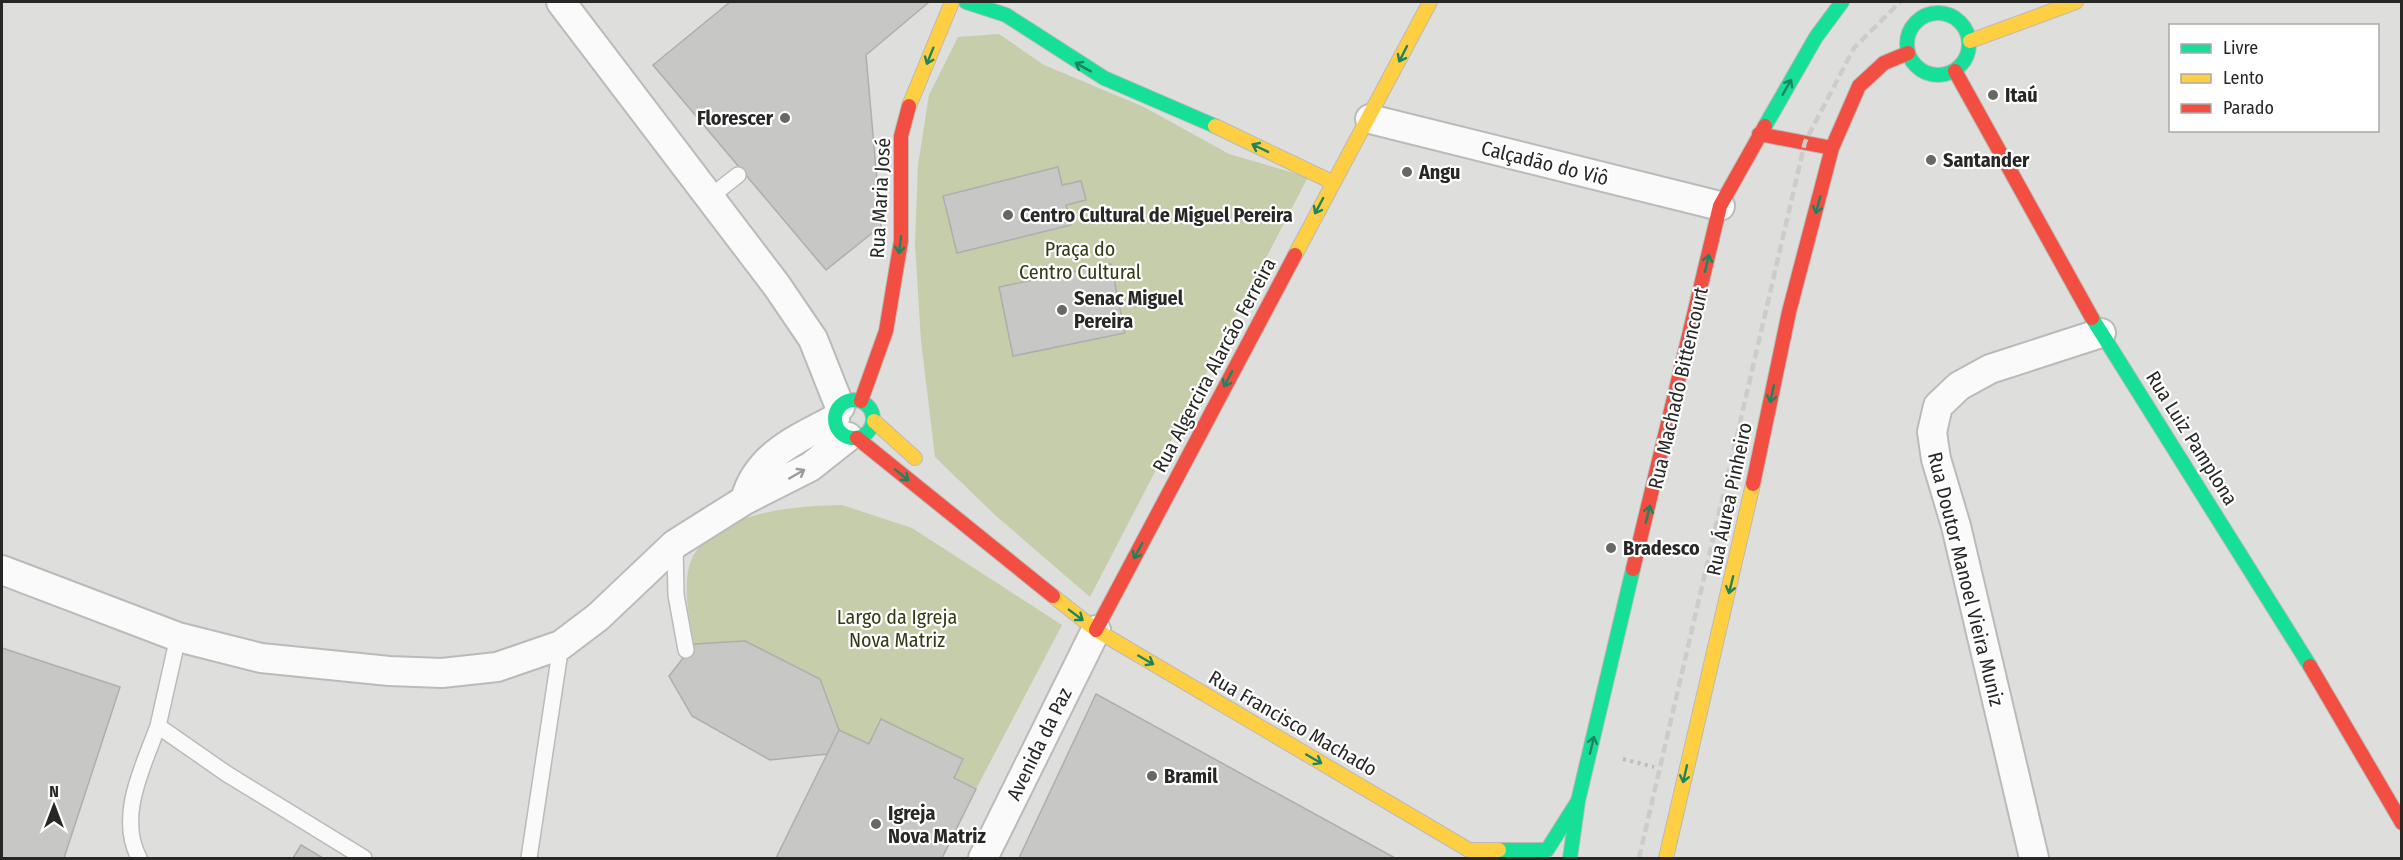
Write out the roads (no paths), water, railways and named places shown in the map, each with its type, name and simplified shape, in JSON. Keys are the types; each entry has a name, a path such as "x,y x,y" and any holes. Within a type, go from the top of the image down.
{"street":[{"path":"2,570 178,637 261,658 378,670 442,673 497,667 561,645 598,617 675,544 745,500 751,481 764,463 781,448 848,420 873,413 874,421 865,435 848,420 813,339 710,198 561,2"},
{"name":"Rua Maria José","path":"848,420 886,331 901,241 901,136 912,95 952,2"},
{"path":"966,2 1000,9 1017,19 1072,61 1103,78 1166,104 1332,182"},
{"name":"Rua Algercira Alarcão Ferreira","path":"1098,619 1332,182 1370,119 1430,2"},
{"name":"Rua Machado Bittencourt","path":"1570,858 1578,801 1720,207 1759,134 1816,37 1842,2"},
{"path":"1970,41 2076,2"},
{"path":"1926,8 1956,18 1966,29 1970,41 1969,53 1955,71 1945,75 1932,75 1913,63 1908,53 1907,41 1911,29 1926,8"},
{"name":"Rua Áurea Pinheiro","path":"1666,858 1737,559 1789,312 1832,148 1849,104 1859,86 1884,63 1908,53"},
{"name":"Rua Luiz Pamplona","path":"1955,71 2101,333 2130,374 2323,687 2402,823"},
{"name":"Calçadão do Viô","path":"1370,119 1720,207"},
{"path":"1759,134 1832,148"},
{"name":"Rua Doutor Manoel Vieira Muniz","path":"2034,858 1956,526 1936,459 1932,432 1938,406 1959,386 1990,369 2101,333"},
{"name":"Rua Francisco Machado","path":"848,420 1098,619 1470,854 1545,854"},
{"path":"874,421 923,466"},
{"name":"Avenida da Paz","path":"983,858 1098,619"},
{"name":"Rua Machado Bittencourt","path":"1545,854 1578,801"}],"lane":[{"path":"710,198 738,175"},
{"path":"675,544 676,595 686,650"},
{"path":"139,858 129,828 130,819 135,791 158,726 178,637"},
{"path":"529,858 561,645"},
{"path":"158,726 227,774 364,858"}],"railway":[{"path":"1639,858 1805,142 1854,48 1900,2"}],"place":[{"name":"Itaú","path":"1993,95"},
{"name":"Florescer","path":"785,118"},
{"name":"Santander","path":"1931,160"},
{"name":"Angu","path":"1407,172"},
{"name":"Centro Cultural de Miguel Pereira","path":"1008,215"},
{"name":"Senac Miguel Pereira","path":"1062,310"},
{"name":"Bradesco","path":"1611,548"},
{"name":"Bramil","path":"1152,776"},
{"name":"Igreja Nova Matriz","path":"876,824"}],"park label":[{"name":"Praça do Centro Cultural","path":"1080,260"},
{"name":"Largo da Igreja Nova Matriz","path":"897,628"}]}
